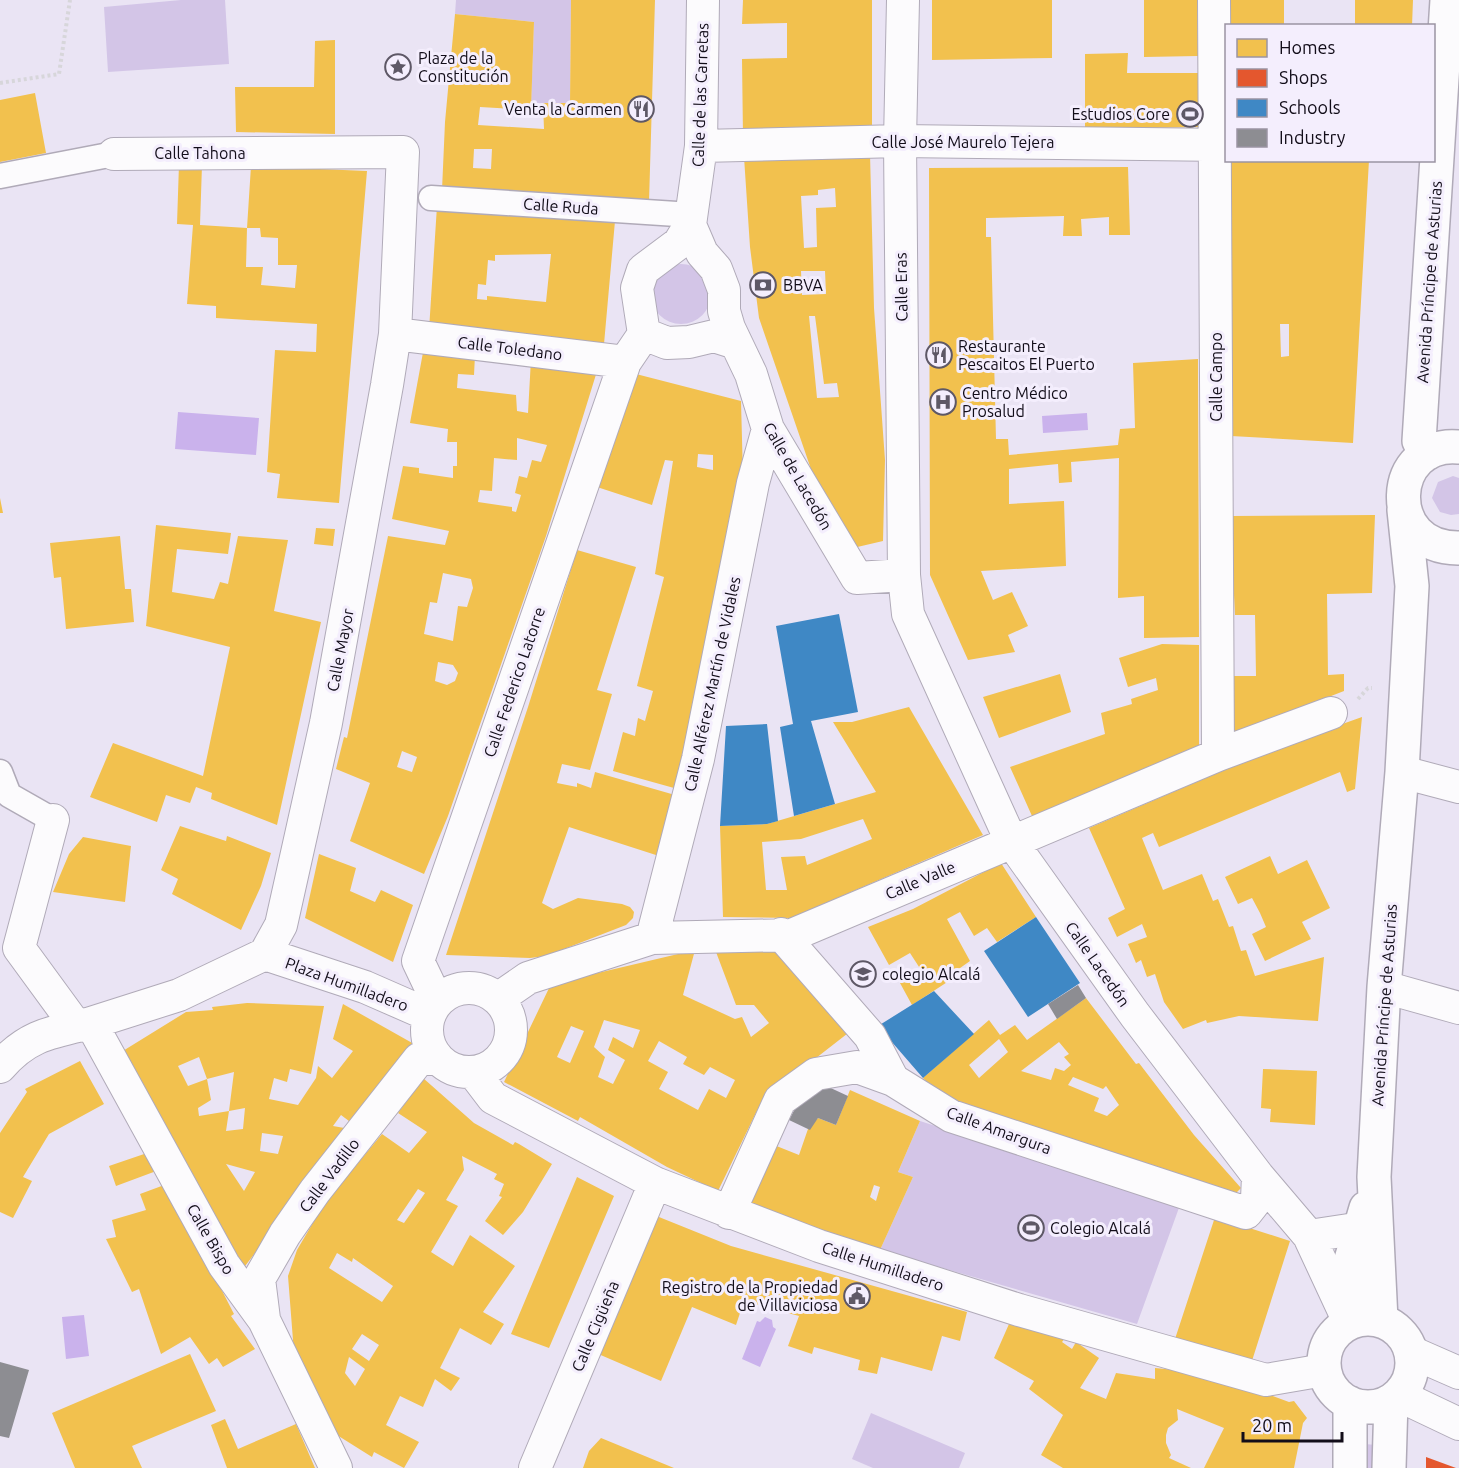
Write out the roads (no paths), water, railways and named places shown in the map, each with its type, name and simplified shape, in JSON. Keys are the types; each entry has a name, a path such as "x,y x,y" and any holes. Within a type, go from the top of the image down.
{"street":[{"name":"Calle de las Carretas","path":"691,220 700,146 703,0"},
{"name":"Calle Eras","path":"903,0 900,141 904,574"},
{"name":"Calle Campo","path":"1214,0 1221,145 1218,755"},
{"name":"Avenida Príncipe de Asturias","path":"1435,143 1447,0"},
{"name":"Calle José Maurelo Tejera","path":"700,146 900,141 1221,145"},
{"name":"Calle Tahona","path":"0,176 114,153 403,152"},
{"name":"Calle Mayor","path":"265,954 280,925 326,723 374,466 395,333 403,152"},
{"name":"Avenida Príncipe de Asturias","path":"1434,162 1419,441 1444,450"},
{"name":"Calle Ruda","path":"431,198 691,220"},
{"name":"Calle de Lacedón","path":"691,220 702,253 716,268 724,290 724,311 751,374 768,429 857,578 904,574"},
{"path":"691,220 679,243 644,270 637,288 644,334 667,343 733,335"},
{"name":"Calle Toledano","path":"395,333 625,362"},
{"name":"Calle Federico Latorre","path":"433,1008 418,961 625,362 644,334"},
{"name":"Calle Alférez Martín de Vidales","path":"652,938 698,759 753,483 768,429"},
{"name":"Avenida Príncipe de Asturias","path":"1361,1321 1374,1177 1384,987 1402,772 1392,690 1412,586 1402,493 1406,477 1415,463 1444,450"},
{"path":"1404,510 1419,534 1451,547 1412,586"},
{"name":"Calle Lacedón","path":"904,574 908,614 1011,841 1135,1015 1258,1176 1309,1236 1361,1321"},
{"name":"Calle Valle","path":"498,998 528,978 652,938 792,935 1218,755 1344,708"},
{"path":"0,772 9,795 53,819 10,944"},
{"path":"1402,772 1459,787"},
{"path":"781,934 870,1036 893,1080"},
{"name":"Calle Bispo","path":"10,944 84,1025 224,1265 264,1320 336,1468"},
{"path":"0,1067 12,1053 37,1035 84,1025 179,995 265,954"},
{"name":"Plaza Humilladero","path":"265,954 433,1008 426,1034 438,1059"},
{"path":"433,1008 456,989 478,987 498,998 511,1017 510,1044 497,1063 474,1073 455,1071 438,1059"},
{"path":"1384,987 1459,1008"},
{"name":"Calle Vadillo","path":"264,1320 259,1279 285,1234 315,1191 419,1059 438,1059"},
{"path":"729,1213 780,1100 816,1074 857,1067 893,1080"},
{"name":"Calle Humilladero","path":"474,1073 493,1098 655,1183 819,1246 1019,1310 1266,1380 1324,1370"},
{"name":"Calle Amargura","path":"893,1080 951,1116 1246,1213 1257,1199 1258,1176"},
{"path":"1361,1321 1348,1270 1362,1228 1374,1177"},
{"name":"Calle Cigüeña","path":"535,1468 655,1183"},
{"path":"1309,1236 1362,1228"},
{"path":"1361,1321 1395,1327 1405,1338 1411,1352 1412,1368 1407,1382 1394,1398 1378,1406 1364,1407 1338,1396 1329,1384 1324,1370 1325,1349 1335,1332 1361,1321"},
{"path":"1411,1352 1459,1373"},
{"path":"1394,1398 1459,1424"},
{"path":"1389,1468 1394,1398"},
{"path":"1350,1403 1350,1468"}],"place":[{"name":"Plaza de la Constitución","path":"398,67"},
{"name":"Venta la Carmen","path":"641,109"},
{"name":"Estudios Core","path":"1190,114"},
{"name":"BBVA","path":"763,285"},
{"name":"Restaurante Pescaitos El Puerto","path":"939,355"},
{"name":"Centro Médico Prosalud","path":"943,402"},
{"name":"colegio Alcalá","path":"863,974"},
{"name":"Colegio Alcalá","path":"1031,1228"},
{"name":"Registro de la Propiedad de Villaviciosa","path":"857,1296"}]}
